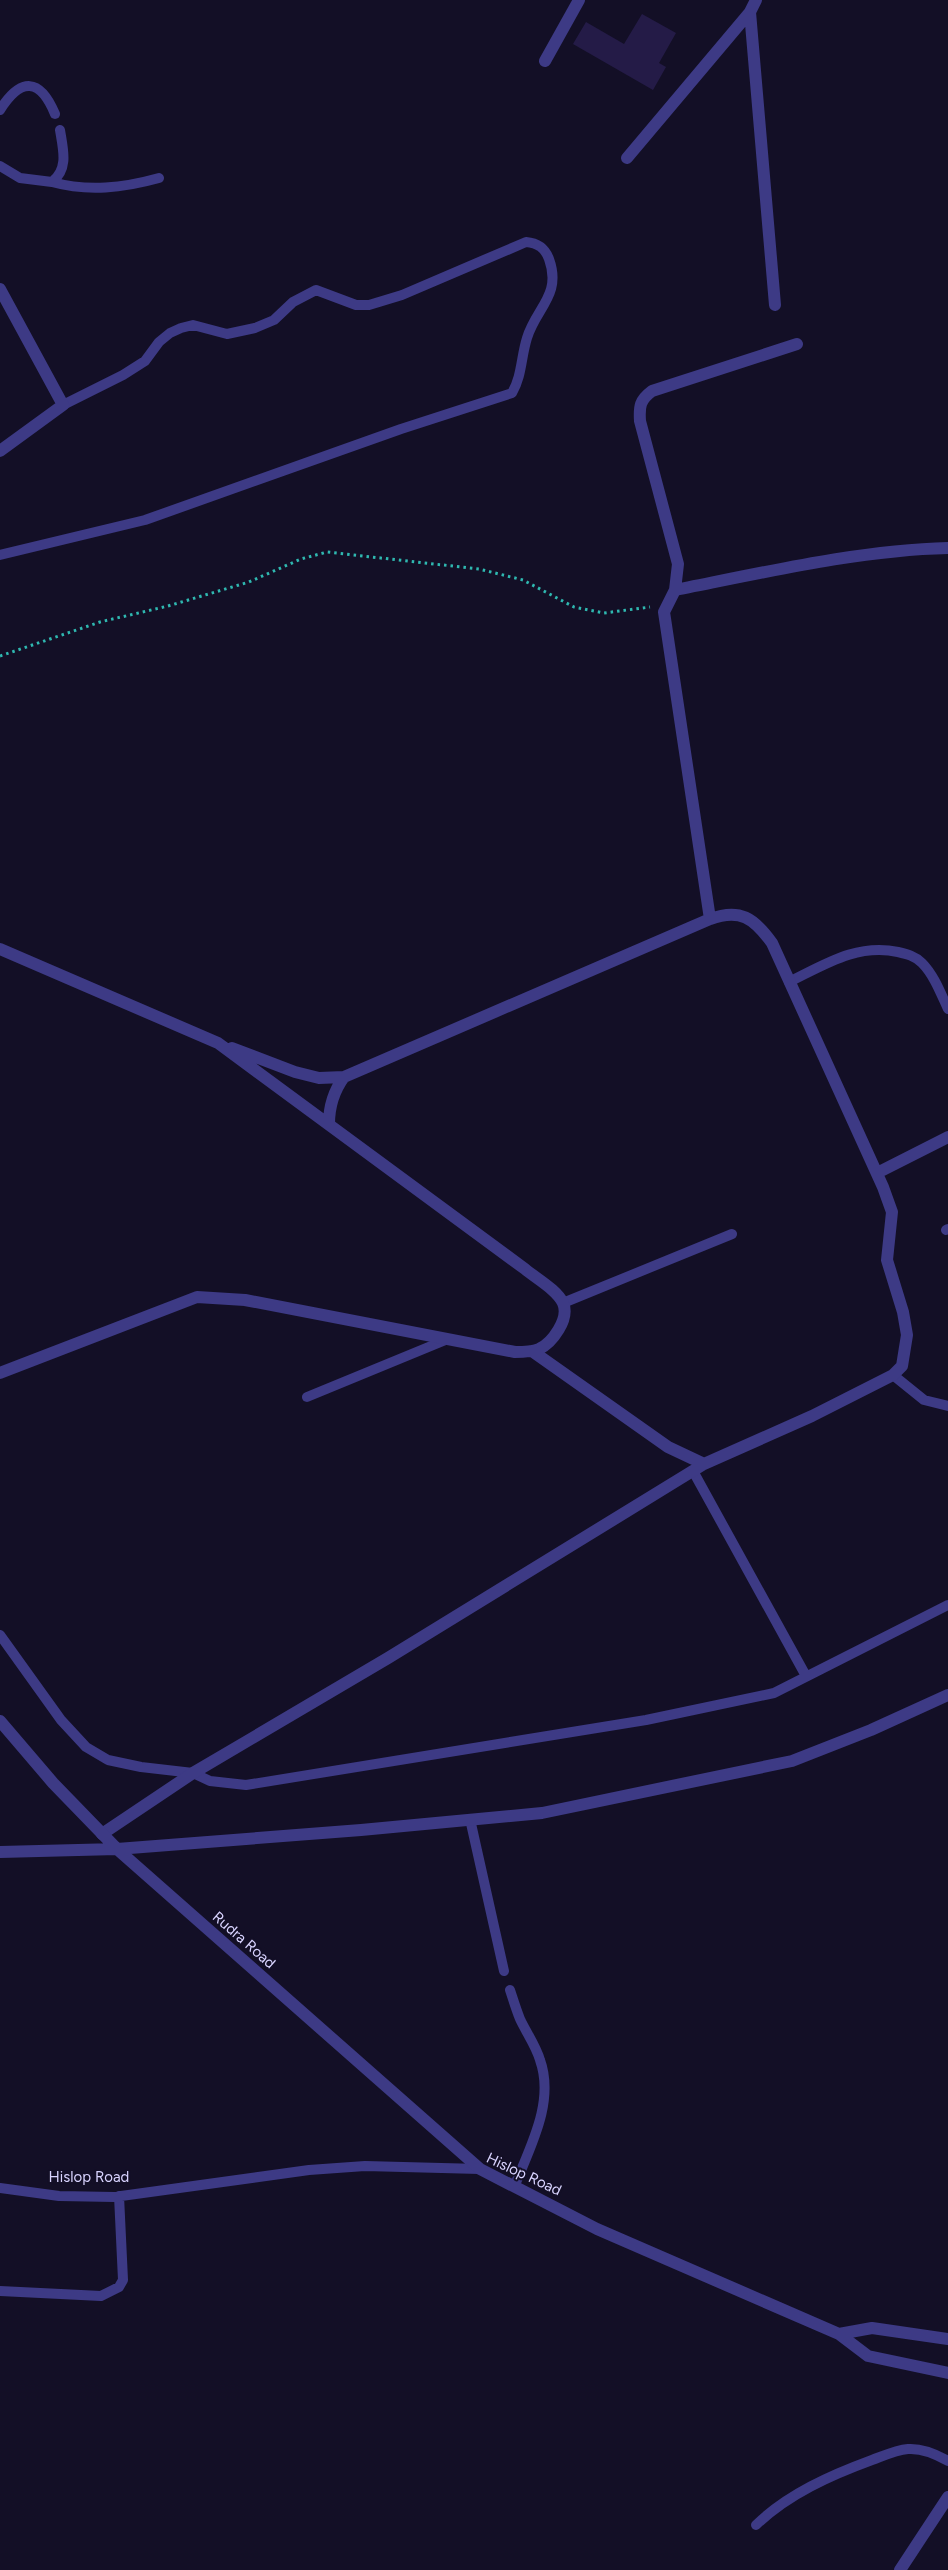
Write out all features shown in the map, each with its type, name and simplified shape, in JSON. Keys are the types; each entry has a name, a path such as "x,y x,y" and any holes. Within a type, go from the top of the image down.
{"street":[{"path":"545,61 579,0"},
{"path":"627,158 750,12 756,0"},
{"path":"750,12 775,305"},
{"path":"0,289 63,405 0,451"},
{"path":"710,919 670,668 664,612 666,604 675,590 678,574 677,557 640,421 639,407 642,399 652,392 797,344"},
{"path":"675,590 713,581 905,549 948,548"},
{"path":"0,949 218,1043 295,1072 319,1078 344,1078 710,919 726,914 749,919 759,926 772,943 877,1173 892,1212 887,1260 903,1312 907,1335 902,1366 893,1375 812,1416 704,1464 388,1658 193,1772 102,1834"},
{"path":"0,1373 197,1297 245,1300 515,1352 540,1348 559,1329 565,1318 563,1302 525,1270 218,1043"},
{"path":"329,1124 330,1107 337,1087 344,1078"},
{"path":"877,1173 948,1137"},
{"path":"532,1350 668,1447 704,1464"},
{"path":"0,1852 117,1849 362,1830 542,1813 792,1761 871,1730 948,1695"},
{"name":"Rudra Road","path":"0,1721 53,1783 117,1849 480,2169"},
{"name":"Hislop Road","path":"480,2169 597,2229 839,2334 868,2356 948,2373"},
{"path":"839,2334 872,2328 948,2339"},
{"path":"900,2570 948,2497"}],"lane":[{"path":"0,110 7,99 27,86 38,87 48,96 55,114"},
{"path":"52,182 60,176 63,166 60,130"},
{"path":"0,166 20,178 52,182 71,188 131,186 159,178"},
{"path":"0,555 145,520 401,429 512,393 519,381 521,358 527,335 544,309 552,288 552,269 546,251 535,243 526,242 402,295 370,305 356,305 322,291 308,292 293,302 274,320 255,328 227,334 193,325 170,332 158,342 145,361 123,375 63,405"},
{"path":"789,982 836,959 867,949 892,950 910,954 922,963 938,986 948,1010"},
{"path":"563,1302 732,1234"},
{"path":"307,1397 448,1339"},
{"path":"893,1375 924,1400 948,1406"},
{"path":"693,1471 806,1676"},
{"path":"0,1635 61,1720 86,1747 108,1760 141,1767 193,1772 210,1781 246,1785 646,1720 774,1693 948,1605"},
{"path":"470,1819 504,1971"},
{"path":"510,1990 520,2018 540,2060 544,2076 544,2102 538,2127 515,2186"},
{"name":"Hislop Road","path":"0,2188 59,2196 119,2196 309,2170 365,2166 480,2169"},
{"path":"0,2291 101,2296 119,2287 123,2280 119,2196"},
{"path":"756,2525 771,2510 831,2477 892,2453 908,2449 923,2450 936,2454 948,2461"}],"path":[{"path":"0,656 100,622 168,606 249,582 301,560 327,552 480,569 523,580 574,607 604,613 627,612 666,604"}],"building":[{"path":"642,14 676,33 659,63 666,67 653,90 573,44 586,22 624,44"}]}
